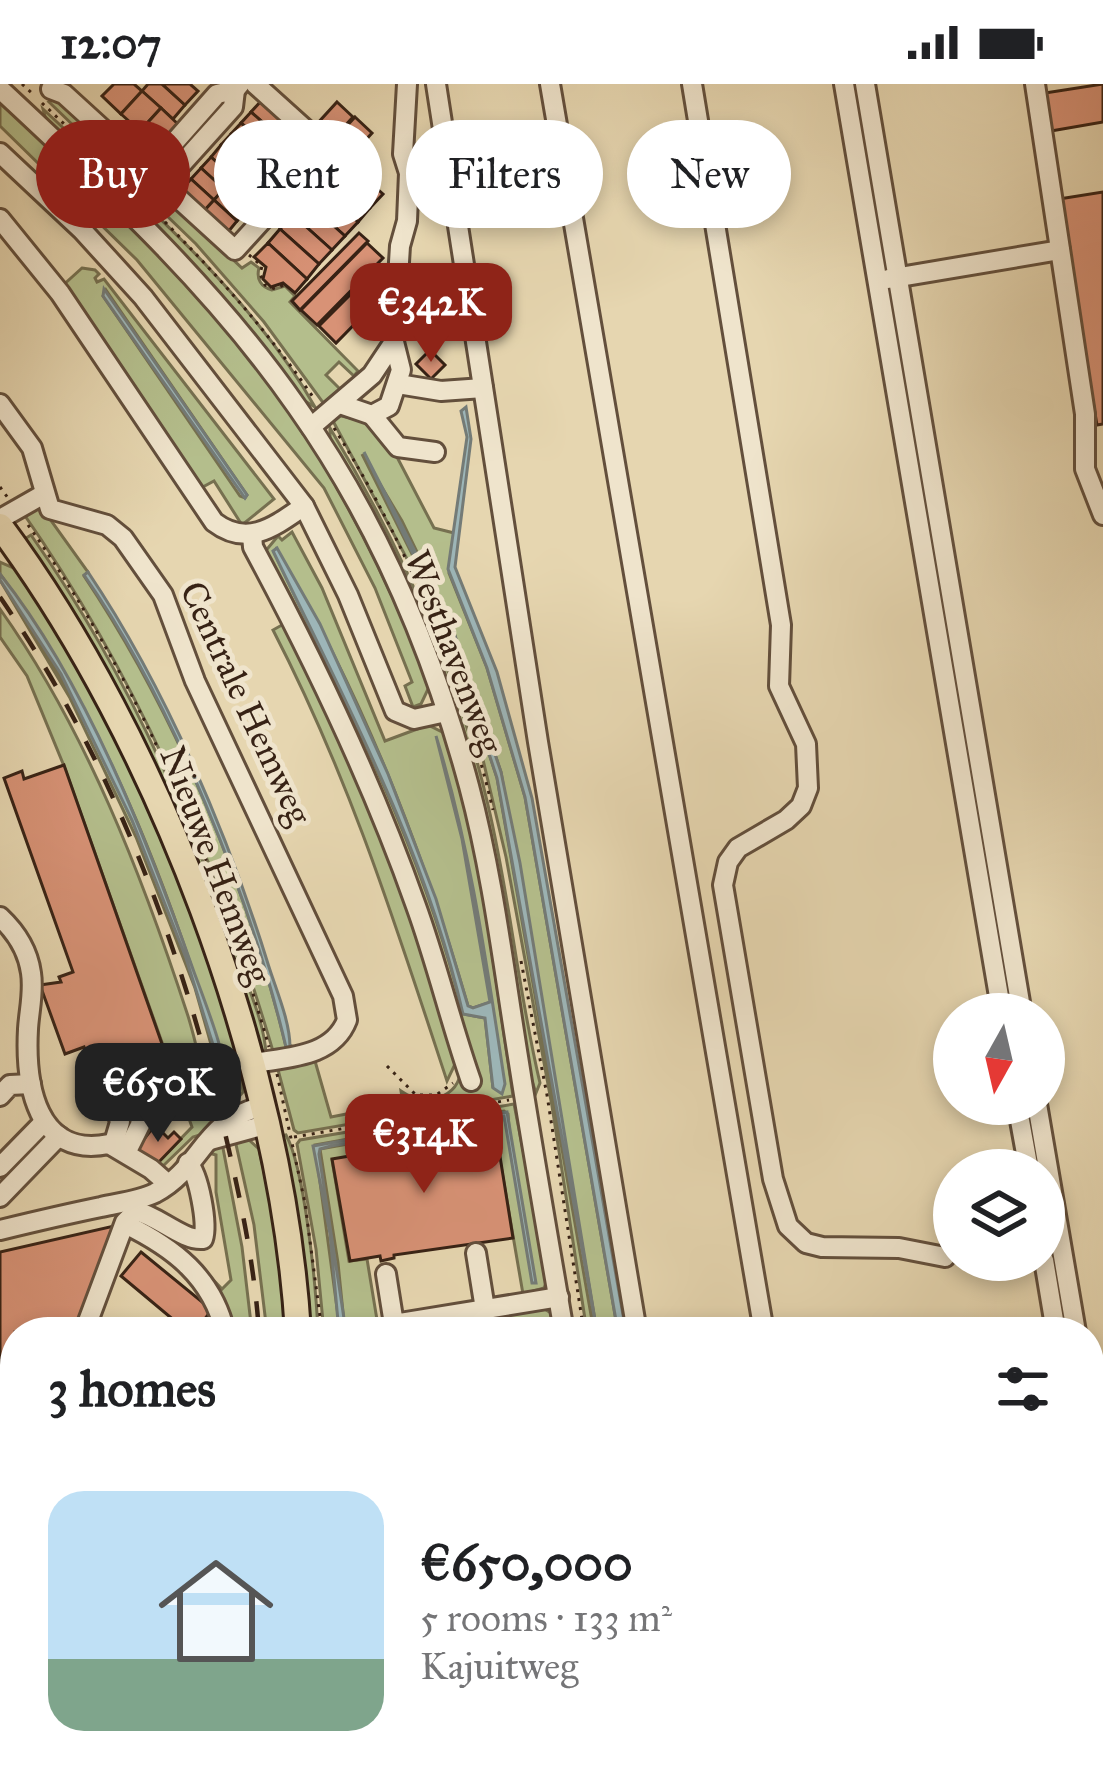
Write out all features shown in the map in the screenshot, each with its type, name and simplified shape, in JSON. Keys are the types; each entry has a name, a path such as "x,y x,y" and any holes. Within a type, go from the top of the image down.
{"main road":[{"name":"Nieuwe Hemweg","path":"2,530 75,640 138,760 204,920 263,1116 286,1225 296,1317"}],"street":[{"path":"190,204 235,250 327,149 255,84"},
{"path":"372,415 389,406 401,363 394,342 400,246 407,221 409,173 403,154 407,84"},
{"path":"436,84 635,1317"},
{"path":"550,84 761,1317"},
{"path":"692,84 782,625 779,686 802,732 808,756 808,788 801,806 738,848 723,878 773,1179 788,1226 806,1243 933,1254"},
{"path":"844,84 888,279 1018,993"},
{"path":"865,84 888,279 999,993"},
{"path":"1035,84 1085,414 1085,469 1103,515"},
{"path":"27,115 56,87 96,120"},
{"path":"190,125 217,94 237,87"},
{"name":"Westhavenweg","path":"0,89 181,262 250,343 311,427 396,581 446,712 482,847 562,1317"},
{"path":"0,153 82,230 143,297 304,506 348,595 395,711 409,719 446,712"},
{"path":"0,219 60,293 209,517 229,531 252,535 267,532 304,506"},
{"path":"888,279 1060,250"},
{"path":"311,427 372,375 394,342"},
{"path":"398,384 441,391 483,388"},
{"path":"351,392 398,447 435,452"},
{"path":"0,404 32,448 44,494 2,530"},
{"name":"Centrale Hemweg","path":"44,494 50,508 95,519 123,538 163,596 195,681 346,1004 344,1028 334,1040 294,1059 250,1064"},
{"path":"252,535 253,548 299,630 361,762 418,911 471,1082"},
{"path":"0,917 22,945 32,976 27,1034 34,1102 51,1129 90,1148 120,1150 167,1184"},
{"path":"108,1082 120,1122 120,1150"},
{"path":"3,1086 31,1084"},
{"path":"120,1150 141,1123 134,1091"},
{"path":"91,1317 132,1212 167,1184 235,1113 263,1116"},
{"path":"1041,1125 1073,1317"},
{"path":"0,1167 51,1129"},
{"path":"0,1180 51,1129"},
{"path":"51,1129 0,1201 3,1229 132,1212 153,1215 193,1240 202,1239 206,1230 198,1173 188,1163"},
{"path":"132,1212 159,1244 207,1284 219,1317"},
{"path":"476,1253 485,1309"},
{"path":"386,1274 393,1317"},
{"path":"1048,1281 1054,1317"},
{"path":"436,1317 559,1297"}],"path":[{"path":"239,245 262,266 260,274 266,285 275,289 284,285"},
{"path":"387,1066 410,1092 430,1096 455,1081 463,1058"},
{"path":"293,1138 524,1098"}],"green space":[{"path":"0,99 36,133 36,161 0,126"},
{"path":"62,100 83,120 68,120 49,102"},
{"path":"190,219 242,268 251,262 259,268 265,287 285,286 295,296 290,302 358,371 354,376 339,362 326,375 342,391 324,404 264,322 179,228 190,228"},
{"path":"104,228 137,228 233,333 293,415 390,591 430,685 421,704 413,707 405,686 412,682 375,588 324,488 137,260"},
{"path":"143,228 169,228 191,249 259,325 315,407 300,398"},
{"path":"82,268 95,270 97,282 104,279 274,499 242,525 214,481 199,489 60,288","holes":["106,290 247,495 240,496 103,296"]},
{"path":"337,415 373,423 385,434 434,528 454,533 449,573 487,668 525,797 615,1317 594,1317 501,772 449,618 402,521 362,454 445,620 497,778 591,1317 585,1317 552,1106 506,857 480,747 420,583 333,421"},
{"path":"330,428 403,564 460,706 496,840 540,1083 536,1093 474,780 330,442"},
{"path":"37,501 88,572 84,576 149,684 178,743 229,864 286,1047 291,1046 293,1055 275,1058 228,913 138,705 63,573 21,510"},
{"path":"292,532 322,588 385,741 428,725 446,734 479,864 513,1096 294,1130 277,1066 315,1061 331,1117 403,1103 401,1091 419,1099 438,1098 458,1082 462,1057 452,1004 263,554 278,536 282,540","holes":["276,549 387,771 431,887 468,1006 491,1002 493,1088 485,1018 463,1014 405,836"]},
{"path":"31,535 123,686 174,792 255,1006 266,1055 258,1057 236,983 23,540"},
{"path":"0,562 18,570 77,664 128,763 181,886 239,1059 243,1092 229,1108 195,988 136,837 70,698 0,580 73,701 135,827 186,959 207,1026 226,1094 231,1094 189,958 138,824 76,694 0,574"},
{"path":"0,609 59,704 109,805 192,1029 217,1122 163,1166 157,1163 192,1127 64,766 27,676 0,637"},
{"path":"289,621 392,853 457,1060 447,1081 348,797 273,630"},
{"path":"514,1104 548,1278 544,1288 523,1294 494,1125 455,1132 455,1138 332,1160 349,1261 367,1259 377,1317 343,1317 320,1149 504,1116 510,1141 504,1111 315,1145 338,1317 323,1317 300,1140"},
{"path":"286,1135 293,1151 304,1201 317,1317 306,1317 279,1136"},
{"path":"235,1140 249,1140 259,1149 277,1233 286,1317 265,1317 254,1225"},
{"path":"222,1143 250,1317 219,1317 157,1232 183,1248 222,1289 231,1280 216,1192 216,1155 209,1153"},
{"path":"543,1308 554,1317 488,1317"}],"water":[{"path":"104,289 247,495 245,498 103,296"},
{"path":"466,407 471,439 455,567 497,672 532,798 623,1317 615,1317 525,797 487,668 448,569 467,437 461,411"},
{"path":"364,452 449,618 501,772 595,1317 497,778 445,620"},
{"path":"277,548 320,624 388,774 436,899 468,1006 473,1008 490,1002 462,839 436,736 459,822 477,909 505,1084 502,1094 493,1088 485,1018 463,1014 406,835 273,551"},
{"path":"88,572 169,713 214,814 253,917 290,1047 286,1047 252,928 205,802 148,681 84,575"},
{"path":"0,574 60,663 112,765 211,1018 229,1096 186,958 132,820 61,674"},
{"path":"507,1112 536,1283 532,1283 504,1116 320,1149 344,1317 338,1317 330,1234 313,1146"}],"building":[{"path":"114,84 134,84 142,91 121,114 102,96"},
{"path":"148,84 162,84 185,105 173,119 142,91"},
{"path":"162,84 190,84 198,91 185,105"},
{"path":"1103,84 1103,122 1051,131 1045,93"},
{"path":"142,91 161,108 150,120 128,120 121,114"},
{"path":"261,101 283,120 260,120 251,112"},
{"path":"337,102 353,117 350,120 321,120"},
{"path":"161,108 174,120 150,120"},
{"path":"211,157 214,180 201,168"},
{"path":"201,168 214,180 214,200 191,179"},
{"path":"190,180 214,200 204,211 190,198"},
{"path":"1103,192 1103,424 1097,425 1059,199"},
{"path":"214,200 214,220 204,211"},
{"path":"307,228 336,228 345,236 332,250"},
{"path":"307,228 332,250 319,264 280,229"},
{"path":"280,229 319,264 307,279 268,243"},
{"path":"359,233 368,241 300,310 292,301"},
{"path":"268,243 307,279 295,293 283,283 271,287 263,279 266,267 254,257"},
{"path":"367,243 383,258 317,325 301,310"},
{"path":"372,273 388,290 336,343 319,326"},
{"path":"430,350 445,365 431,379 416,364"},
{"path":"64,765 168,1061 97,1086 84,1047 65,1054 40,985 61,982 59,977 73,972 4,778 22,771 24,779"},
{"path":"166,1064 172,1081 147,1090 141,1073"},
{"path":"140,1071 146,1087 125,1095 128,1106 107,1113 97,1086"},
{"path":"155,1125 168,1138 174,1132 181,1139 156,1165 137,1148"},
{"path":"495,1125 513,1238 394,1255 381,1261 380,1256 350,1261 332,1159 455,1138 454,1132"},
{"path":"114,1226 81,1317 0,1317 0,1252"},
{"path":"141,1252 212,1310 206,1317 170,1317 121,1276"}],"railway":[{"path":"0,597 38,656 105,781 160,913 221,1116 258,1317"}]}
